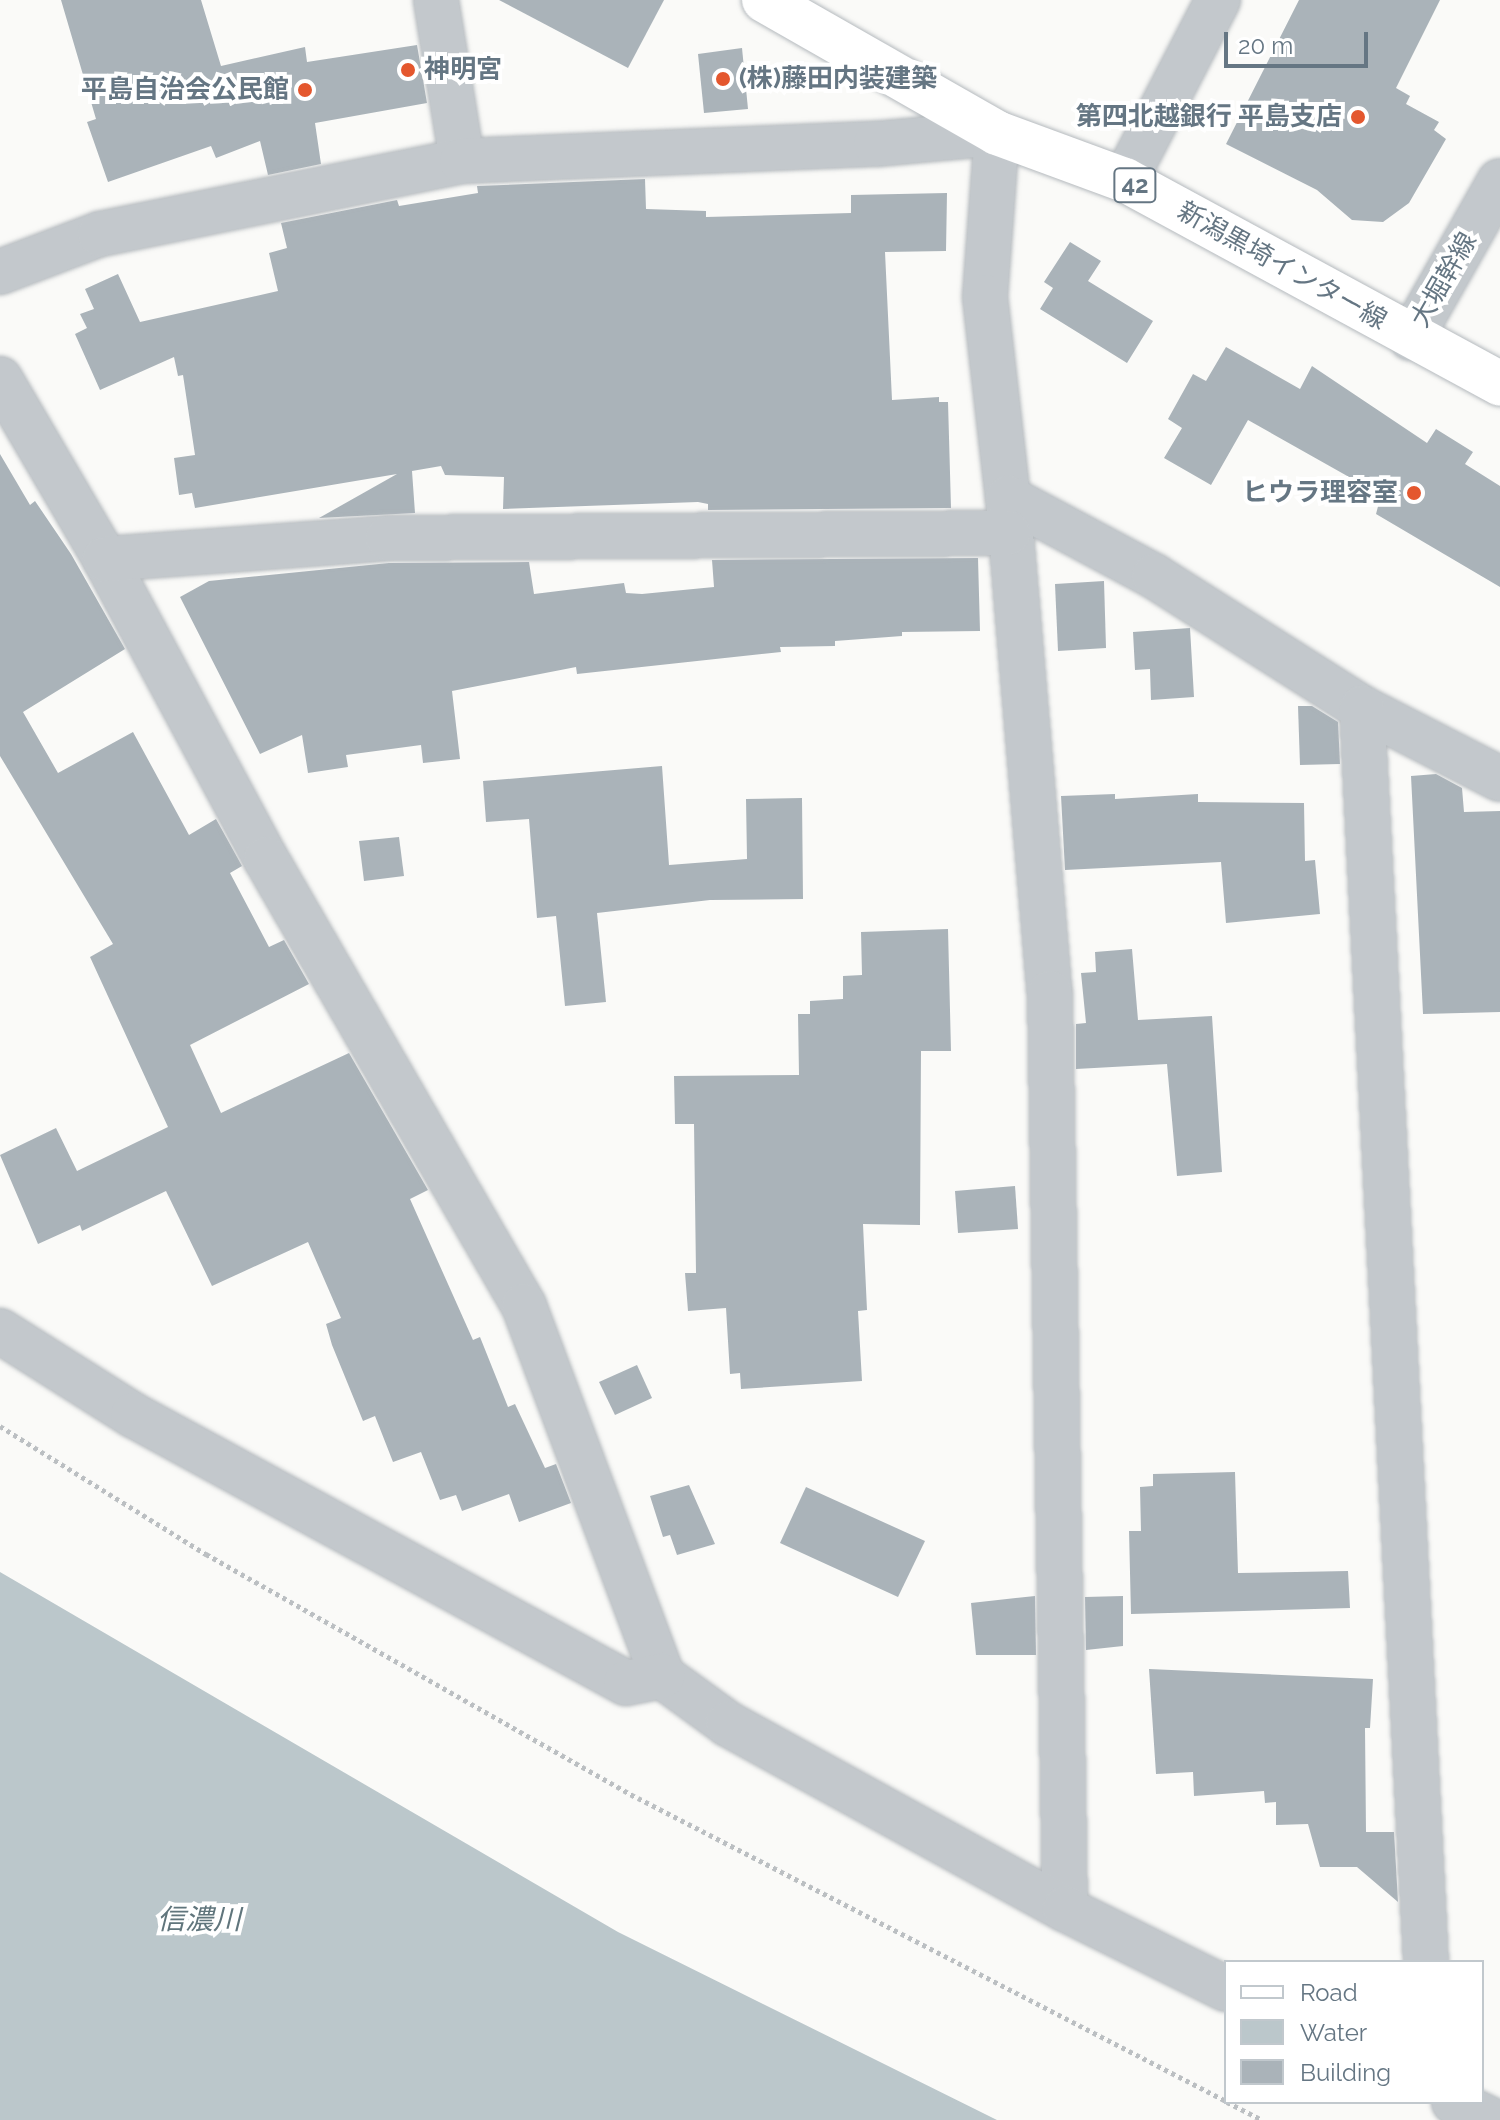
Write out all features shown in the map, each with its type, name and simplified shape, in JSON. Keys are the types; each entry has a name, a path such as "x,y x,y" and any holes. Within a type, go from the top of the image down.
{"main road":[{"name":"新潟黒埼インター線","path":"764,0 816,15 997,133 1125,180 1500,384"}],"street":[{"path":"436,0 462,161"},
{"path":"1125,180 1218,0"},
{"path":"0,272 100,234 462,161 876,144 997,133 985,297 1008,516 1050,993 1065,1909"},
{"name":"大堀幹線","path":"1411,338 1500,181"},
{"path":"0,379 105,559 266,859 524,1306 662,1676 728,1724 1065,1909 1224,1988"},
{"path":"105,559 388,538 1008,516 1154,576 1362,708 1500,779"},
{"path":"1362,708 1426,1960"},
{"path":"0,1331 133,1415 626,1683 662,1676"},
{"path":"1458,2104 1491,2120"}],"path":[{"path":"0,1426 206,1554 638,1798 1224,2100"},
{"path":"1231,2104 1262,2120"}],"water":[{"name":"信濃川","path":"0,1572 618,1932 997,2120 0,2120"}],"building":[{"path":"61,0 201,0 221,66 305,47 307,62 417,45 427,103 315,123 321,164 268,175 260,141 216,158 211,146 108,182 87,122 96,119"},
{"path":"499,0 664,0 628,68"},
{"path":"1299,0 1440,0 1396,88 1410,96 1406,104 1439,122 1434,130 1446,139 1409,203 1383,222 1352,220 1317,190 1226,144"},
{"name":"(株)藤田内装建築","path":"742,48 748,109 704,113 698,54"},
{"path":"645,179 646,209 706,211 706,217 851,213 851,195 947,193 946,251 885,252 892,400 939,397 939,402 948,402 951,508 708,510 708,504 698,502 503,509 504,477 445,475 441,466 412,471 415,513 319,518 397,474 195,508 192,493 179,495 174,458 195,455 183,375 178,376 174,357 100,390 75,334 87,328 80,314 94,309 85,289 118,274 140,322 278,291 269,253 287,248 281,223 397,200 399,206 478,193 477,186"},
{"path":"1070,242 1101,261 1088,281 1153,321 1127,363 1040,309 1053,288 1044,282"},
{"path":"1226,347 1300,389 1312,366 1427,443 1436,429 1473,452 1465,464 1500,486 1500,587 1376,514 1381,495 1248,420 1211,485 1164,458 1182,428 1168,419 1193,374 1206,381"},
{"path":"0,454 30,505 35,501 71,554 125,649 23,712 58,773 133,732 189,835 216,819 242,866 230,873 269,947 284,940 309,984 190,1045 221,1113 349,1053 428,1190 410,1199 473,1340 480,1337 508,1407 515,1404 545,1468 556,1464 571,1503 519,1522 509,1494 462,1511 456,1495 440,1500 421,1452 393,1462 375,1416 363,1421 332,1345 326,1324 341,1318 308,1242 212,1286 166,1191 82,1231 80,1225 38,1244 0,1155 56,1128 77,1171 168,1127 90,957 113,944 0,756"},
{"path":"978,558 980,631 902,632 902,636 835,641 835,646 780,647 781,652 577,674 576,667 452,691 460,759 423,763 421,745 346,755 348,767 308,773 302,735 260,754 180,597 209,581 389,563 529,562 534,594 624,583 626,593 642,594 714,587 712,560"},
{"path":"1104,581 1106,648 1058,651 1055,584"},
{"path":"1190,628 1194,697 1151,700 1150,669 1135,670 1133,632"},
{"path":"1298,706 1312,706 1338,722 1340,764 1300,765"},
{"path":"662,766 669,865 747,859 746,799 802,798 803,899 710,900 597,913 606,1002 565,1006 556,916 537,918 529,819 486,822 483,781"},
{"path":"1436,774 1462,788 1464,812 1500,811 1500,1012 1423,1014 1411,776"},
{"path":"1115,794 1115,799 1198,794 1198,802 1304,803 1305,861 1315,860 1320,914 1226,923 1221,862 1065,870 1061,796"},
{"path":"399,837 404,876 364,881 359,841"},
{"path":"948,929 951,1051 921,1051 920,1225 863,1224 867,1310 858,1311 862,1381 741,1389 740,1373 730,1374 726,1308 688,1311 685,1273 696,1273 694,1124 675,1124 674,1076 799,1075 798,1014 810,1014 810,1001 843,999 843,976 862,975 861,932"},
{"path":"1132,949 1138,1020 1212,1016 1222,1172 1177,1176 1167,1064 1076,1069 1076,1024 1086,1023 1081,973 1096,972 1095,952"},
{"path":"1015,1186 1018,1229 958,1233 955,1191"},
{"path":"637,1365 652,1398 615,1415 599,1382"},
{"path":"1235,1472 1238,1573 1348,1571 1350,1608 1131,1614 1129,1531 1141,1531 1140,1487 1153,1486 1153,1474"},
{"path":"689,1485 715,1544 677,1555 670,1535 663,1537 650,1496"},
{"path":"806,1487 925,1541 898,1597 780,1543"},
{"path":"1035,1596 1036,1655 976,1655 971,1603"},
{"path":"1123,1596 1123,1646 1086,1650 1085,1597"},
{"path":"1149,1669 1373,1679 1370,1728 1365,1728 1366,1832 1394,1832 1398,1902 1357,1867 1320,1867 1308,1824 1276,1825 1276,1802 1265,1803 1264,1791 1194,1796 1193,1772 1156,1774"}],"place":[{"name":"神明宮","path":"408,70"},
{"name":"(株)藤田内装建築","path":"723,79"},
{"name":"平島自治会公民館","path":"305,90"},
{"name":"第四北越銀行 平島支店","path":"1358,117"},
{"name":"ヒウラ理容室","path":"1414,493"}]}
